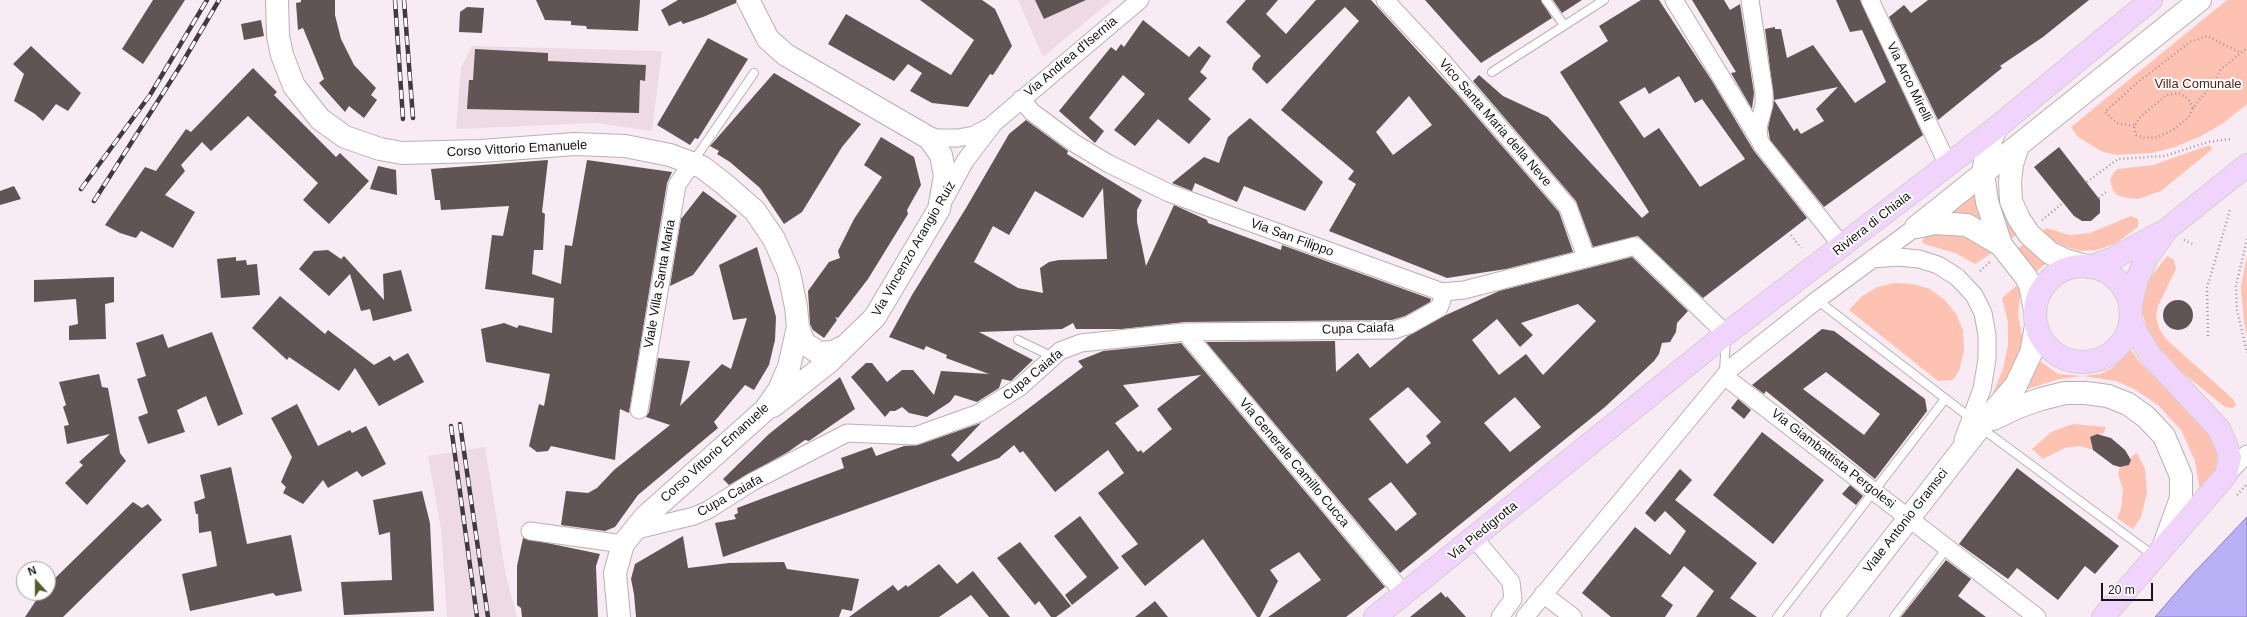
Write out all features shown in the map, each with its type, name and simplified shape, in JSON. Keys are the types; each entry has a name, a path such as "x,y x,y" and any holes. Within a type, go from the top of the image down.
{"main road":[{"name":"Riviera di Chiaia","path":"1591,445 1726,334 1996,128 2151,0"},
{"path":"2174,235 2114,258 2089,266 2074,267 2060,272 2047,281 2039,294 2035,318 2043,341 2054,353 2069,360 2085,362 2101,358 2115,350 2125,336 2137,279 2144,264 2247,165"},
{"path":"2089,266 2104,271 2117,280 2126,292 2130,314 2151,356 2218,429 2226,445 2230,458 2226,475 2103,617"},
{"name":"Via Piedigrotta","path":"1375,617 1591,445"}],"street":[{"name":"Corso Vittorio Emanuele","path":"277,0 278,36 282,55 294,86 320,120 345,137 380,149 402,153 481,151 575,144 625,146 670,155 702,167 742,198 755,211 774,239 789,273 798,327 793,355 784,379 770,406 662,502 628,538 615,573 620,617"},
{"path":"748,0 768,39 786,55 922,133 936,138 958,138 974,135 994,123"},
{"name":"Via Andrea d'Isernia","path":"1021,99 1140,0"},
{"name":"Vico Santa Maria della Neve","path":"1384,0 1443,62 1568,207 1586,257"},
{"path":"1674,0 1760,139"},
{"path":"1750,0 1764,92 1764,105 1758,127 1762,145 1842,246"},
{"name":"Via Arco Mirelli","path":"1870,0 1948,165"},
{"path":"1525,617 1737,362 1817,300 1916,227 2200,0"},
{"name":"Via Vincenzo Arangio Ruiz","path":"758,418 826,365 867,327 883,305 965,161 994,123 1021,99"},
{"name":"Via San Filippo","path":"1021,99 1032,112 1074,143 1109,164 1169,193 1442,292 1464,290 1630,246 1637,247 1726,334"},
{"path":"1996,128 1987,150 1983,173 1996,253"},
{"path":"922,133 935,145 943,161 944,184 939,209"},
{"path":"2011,201 2012,164 2018,146"},
{"name":"Viale Villa Santa Maria","path":"639,410 677,185 692,163"},
{"path":"1948,165 1983,173 1998,183 2011,201 2019,219 2040,245 2050,253 2065,260 2089,266"},
{"path":"1916,227 1940,223 1967,225 1996,253"},
{"name":"Viale Antonio Gramsci","path":"1832,617 1957,455 1976,423 2016,385 2031,353 2035,318 2030,285 2015,260 1996,253"},
{"path":"1872,259 1912,258 1938,265 1957,277 1974,295 1983,313 1986,328 1987,359 1976,423"},
{"name":"Cupa Caiafa","path":"628,538 708,510 752,482 847,433 915,436 979,413 1025,384 1053,357 1070,347 1089,341 1185,332 1394,330 1409,325 1439,308 1442,292"},
{"path":"798,327 804,343 819,353 833,352 848,345"},
{"name":"Via Generale Camillo Cucca","path":"1185,332 1404,594"},
{"name":"Via Giambattista Pergolesi","path":"1724,376 2037,617"},
{"path":"1976,423 2018,407 2065,393 2086,392 2108,396 2128,404 2146,417 2164,436 2182,476 2181,498 2159,551"},
{"path":"2226,475 2247,454"},
{"path":"530,531 628,538"},
{"path":"1474,538 1511,582 1513,599 1500,617"},
{"path":"1543,594 1573,617"}],"lane":[{"path":"1546,0 1564,26"},
{"path":"1492,72 1604,0"},
{"path":"692,163 754,74"},
{"path":"1817,300 1976,423 2159,551"},
{"path":"1724,376 1726,334"},
{"path":"1018,340 1053,357"},
{"path":"1777,617 1945,399"},
{"path":"1894,617 1948,548"}],"path":[{"path":"2134,126 2117,123 2105,112 2138,82 2190,42 2207,36 2241,53"},
{"path":"2192,108 2188,99 2179,93 2167,95 2141,116 2134,126 2136,135 2144,138 2158,137 2173,130 2188,118 2192,108 2213,83 2221,69 2247,48"},
{"path":"2087,182 2118,159 2165,156 2208,142 2230,138"},
{"path":"2099,198 2107,191"},
{"path":"2042,220 2063,203"},
{"path":"2208,336 2207,288 2230,210"},
{"path":"1791,235 1801,248"},
{"path":"2174,235 2193,244"},
{"path":"2247,239 2236,286 2237,310 2247,353"},
{"path":"1980,270 1996,253"}],"shaded area":[{"path":"1018,0 1112,0 1043,57"},
{"path":"472,46 662,51 652,131 596,123 456,129 461,68"},
{"path":"485,447 506,576 517,617 447,617 441,529 428,456"},
{"path":"2247,517 2247,617 2155,617 2188,579"}],"green space":[{"name":"Villa Comunale","path":"2227,0 2247,0 2247,104 2225,122 2201,136 2175,147 2152,153 2115,155 2101,151 2078,137 2071,127"},
{"path":"2210,145 2212,149 2210,151 2161,191 2138,199 2117,195 2113,190 2110,180 2114,172 2118,169 2153,165"},
{"path":"1993,189 2003,203 2018,234 2009,240"},
{"path":"1978,190 1987,228 1948,214"},
{"path":"2131,216 2138,219 2138,227 2115,244 2096,250 2080,251 2055,244 2041,232 2047,228 2069,235 2090,233"},
{"path":"1950,229 1985,245 1992,253 1975,264 1955,253 1924,244 1922,241 1926,236"},
{"path":"2025,243 2049,261 2035,273 2016,250"},
{"path":"2247,255 2247,336 2244,322 2241,287"},
{"path":"2167,256 2174,260 2176,269 2158,306 2156,317 2159,328 2166,339 2233,399 2236,405 2233,408 2225,407 2168,361 2149,338 2142,311 2144,295 2149,279"},
{"path":"1895,283 1913,284 1930,289 1945,300 1956,314 1963,330 1964,351 1959,371 1953,380 1938,381 1849,310 1861,297 1877,287"},
{"path":"2017,285 2021,286 2018,315 2023,342 2018,371 1991,398 2003,369 2008,345 2008,323 2002,298"},
{"path":"2131,350 2141,364 2210,429 2218,453 2215,480 2200,491 2195,461 2181,430 2158,405 2134,389 2116,381 2083,376 2100,374 2112,368"},
{"path":"2040,361 2058,374 2083,376 2059,379 2021,391"},
{"path":"2073,424 2106,427 2103,434 2097,434 2090,438 2093,450 2080,446 2065,448 2043,459 2032,449 2051,432"},
{"path":"2137,453 2145,469 2147,493 2141,517 2133,529 2117,518 2121,509 2123,489 2118,474 2120,467 2129,465 2132,456"}],"building":[{"path":"153,0 185,0 143,64 122,49"},
{"path":"301,0 335,0 335,15 341,39 354,65 376,88 371,95 377,100 364,118 349,106 345,112 319,83 324,79 303,28 298,30 296,3 301,2"},
{"path":"536,0 640,0 638,31 587,29 586,26 571,25 571,21 545,20"},
{"path":"678,0 736,0 736,3 683,24 681,21 669,26 661,10"},
{"path":"920,0 982,0 995,9 1012,46 993,75 990,74 968,107 932,103 910,91 922,73 908,64 894,81 828,44 846,14 951,75 974,40"},
{"path":"1035,0 1086,0 1044,19"},
{"path":"1246,0 1278,0 1266,14 1286,34 1316,0 1371,0 1458,95 1559,212 1573,252 1506,269 1447,278 1329,231 1356,184 1348,179 1354,171 1281,110 1359,21 1345,7 1267,84 1252,69 1254,63 1261,56 1226,22","holes":["1409,96 1432,125 1393,155 1376,132"]},
{"path":"1425,0 1541,0 1552,18 1481,63"},
{"path":"1553,0 1582,0 1562,13"},
{"path":"1641,0 1659,0 1712,81 1754,151 1807,218 1703,298 1638,236 1593,247 1576,201 1473,81 1479,75 1503,96 1548,117 1642,218 1649,212 1560,72 1608,41 1599,26","holes":["1679,76 1695,103 1702,99 1745,159 1700,187 1659,128 1644,138 1619,102 1645,87 1649,94"]},
{"path":"1692,0 1724,0 1730,10 1740,4 1754,93 1752,109 1731,73 1736,72"},
{"path":"1836,0 1860,0 1923,135 1824,207 1770,140 1768,128 1774,100 1765,29 1775,27 1775,29 1781,29 1787,58 1813,45 1855,103 1886,82 1862,30 1850,32","holes":["1838,87 1816,109 1824,121 1801,134 1797,128 1794,131 1774,100"]},
{"path":"1928,0 2089,0 2043,37 2000,66 2002,68 1938,120 1889,17 1904,5 1911,13"},
{"path":"467,7 484,8 482,33 459,32 460,12"},
{"path":"261,20 264,36 244,40 241,24"},
{"path":"1143,20 1189,57 1199,46 1211,56 1200,72 1207,78 1188,99 1211,119 1189,144 1158,119 1135,146 1114,130 1145,94 1123,75 1089,118 1104,131 1095,143 1059,111 1111,47 1116,51 1121,44 1124,47"},
{"path":"708,38 748,59 698,139 695,138 690,145 657,125"},
{"path":"31,46 81,93 68,111 56,104 43,121 35,114 14,101 24,74 13,64"},
{"path":"475,49 548,53 548,61 646,65 645,81 640,80 639,113 467,109 469,80 473,80"},
{"path":"253,68 277,92 274,95 336,157 340,153 369,181 329,224 303,200 318,183 248,116 211,151 202,142 181,165 185,171 165,195 195,212 173,248 141,231 136,238 120,233 105,225 145,167 156,171 186,129 191,132"},
{"path":"774,73 861,124 842,147 802,212 784,224 760,188 730,162 717,154 719,151 710,146"},
{"path":"1250,118 1323,182 1305,211 1244,186 1237,202 1195,183 1192,191 1172,183 1204,157 1219,163 1228,137"},
{"path":"1026,120 1068,151 1067,154 1142,200 1137,210 1137,222 1146,266 1174,205 1207,220 1208,223 1281,250 1282,245 1431,299 1430,302 1405,316 1392,320 1185,322 1122,329 1076,329 1073,323 1062,329 979,332 1033,360 1011,381 1002,379 999,388 977,402 955,395 950,402 927,417 909,413 902,407 895,411 890,411 885,417 851,377 866,363 872,363 887,382 902,370 913,370 934,395 941,371 989,374 946,358 947,355 926,346 924,350 889,337 912,295 966,208 1009,134","holes":["1103,188 1107,259 1059,260 1049,262 1040,268 1043,293 1018,288 974,262 993,226 1009,235 1035,191 1083,218"]},
{"path":"881,137 914,157 921,185 907,210 908,214 868,279 838,318 835,317 837,320 824,338 813,330 810,324 808,291 829,262 840,258 838,251 854,219 882,177 864,165"},
{"path":"2059,147 2100,200 2100,213 2091,221 2082,221 2074,216 2034,167"},
{"path":"548,160 542,212 545,214 543,250 534,250 532,274 561,284 565,245 572,246 587,160 672,172 667,183 629,413 620,409 615,460 551,446 548,451 537,452 529,446 539,404 544,406 550,374 486,362 481,329 504,323 517,328 519,325 552,333 554,298 485,289 492,235 503,236 509,206 441,210 440,200 435,200 431,169"},
{"path":"378,166 396,170 397,195 370,189"},
{"path":"14,186 21,199 0,205 0,191"},
{"path":"703,191 737,216 693,275 670,286 681,219"},
{"path":"757,247 776,317 775,340 769,365 754,390 745,385 714,422 718,428 638,495 615,527 605,531 561,525 566,491 588,493 597,488 614,470 670,425 646,417 649,412 658,358 690,361 680,406 722,364 731,369 747,318 733,320 719,265"},
{"path":"328,250 341,259 344,256 384,300 383,274 401,270 412,311 373,321 370,309 361,311 350,274 329,296 299,269 314,251"},
{"path":"236,257 236,261 246,260 247,265 257,264 260,295 221,298 217,259"},
{"path":"1632,257 1688,311 1677,323 1676,332 1670,342 1662,343 1659,354 1654,361 1605,407 1400,573 1206,342 1335,341 1336,372 1358,353 1370,368 1408,336 1446,315 1499,291","holes":["1578,304 1596,321 1543,375 1526,354 1499,375 1472,340 1497,319 1520,347 1533,335 1521,323","1408,387 1441,422 1426,436 1431,443 1407,464 1369,419","1515,397 1541,427 1510,452 1484,423","1391,482 1417,514 1396,531 1368,499"]},
{"path":"114,277 114,302 105,304 106,339 69,340 69,326 78,324 76,299 34,302 34,280"},
{"path":"280,296 325,334 328,330 374,365 390,356 394,361 408,353 424,382 379,406 355,368 339,391 289,357 287,360 252,328"},
{"path":"2178,300 2189,304 2193,315 2189,326 2178,330 2167,326 2163,315 2167,304"},
{"path":"1822,329 1834,331 1925,399 1927,411 1875,479 1766,391 1764,394 1752,385","holes":["1826,372 1880,414 1864,435 1803,389"]},
{"path":"212,332 243,414 218,426 206,396 177,410 185,432 148,444 138,417 148,413 137,379 146,376 136,343 163,334 168,348"},
{"path":"1181,343 1385,587 1346,617 1268,617 1321,580 1299,552 1270,570 1278,581 1260,617 1257,617 1203,539 1145,586 1121,556 1138,544 1098,493 1124,473 1108,450 1055,492 1023,451 1020,453 1014,445 999,458 723,557 715,523 736,519 734,515 738,513 737,508 844,468 841,458 872,447 876,456 904,446 918,445 981,423 951,455 958,462 1083,367 1078,361 1103,351","holes":["1201,375 1157,409 1172,429 1143,453 1141,450 1138,452 1115,423 1139,406 1123,385"]},
{"path":"99,374 102,387 108,388 120,453 126,461 87,505 65,483 83,465 79,462 110,434 67,444 64,426 69,425 63,407 66,405 59,382"},
{"path":"840,377 855,409 809,441 805,440 788,452 729,485 723,479 769,434"},
{"path":"1738,399 1751,410 1744,419 1731,408"},
{"path":"297,404 318,446 350,430 352,433 366,426 386,464 362,477 357,471 328,488 323,480 303,504 283,493 286,487 281,482 292,457 271,418"},
{"path":"1762,432 1824,480 1773,544 1713,495"},
{"path":"2097,434 2111,438 2125,450 2131,460 2129,465 2120,467 2113,465 2093,450 2090,437"},
{"path":"231,467 247,544 291,535 302,591 276,596 273,593 190,611 182,574 217,566 211,531 199,533 198,514 196,514 194,502 205,498 200,475"},
{"path":"2017,468 2119,546 2095,574 2085,566 2058,600 2017,568 2008,579 1959,544"},
{"path":"1680,469 1692,480 1675,500 1757,563 1730,598 1757,617 1696,617 1714,591 1684,566 1661,596 1673,605 1665,617 1611,617 1582,593 1635,527 1670,555 1686,531 1665,511 1655,522 1645,513"},
{"path":"1850,485 1863,496 1856,505 1842,494"},
{"path":"422,491 430,523 434,611 344,615 341,582 392,580 390,532 379,535 373,500"},
{"path":"133,502 142,508 148,504 162,520 63,617 25,617 36,601 56,601 56,577"},
{"path":"1080,516 1119,568 1072,605 1065,595 1087,577 1054,536"},
{"path":"683,536 688,568 729,563 784,562 787,569 859,579 852,611 842,609 839,617 636,617 631,579 635,564"},
{"path":"523,538 600,554 596,566 598,617 522,617 521,608 517,605 517,566"},
{"path":"1020,542 1071,606 1056,617 1051,617 1039,601 1035,605 997,558"},
{"path":"1946,560 1971,579 1958,596 1986,617 1901,617"},
{"path":"939,564 957,584 973,571 1010,617 989,617 971,595 939,617 849,617 893,585 898,591 906,585 908,587"},
{"path":"1441,592 1446,598 1447,596 1466,617 1410,617"},
{"path":"1155,601 1168,617 1135,617"}],"railway":[{"path":"81,189 150,95 207,0"},
{"path":"94,201 181,65 219,0"},
{"path":"395,0 403,119"},
{"path":"404,0 413,118"},
{"path":"460,424 488,617"},
{"path":"451,426 477,617"}]}
